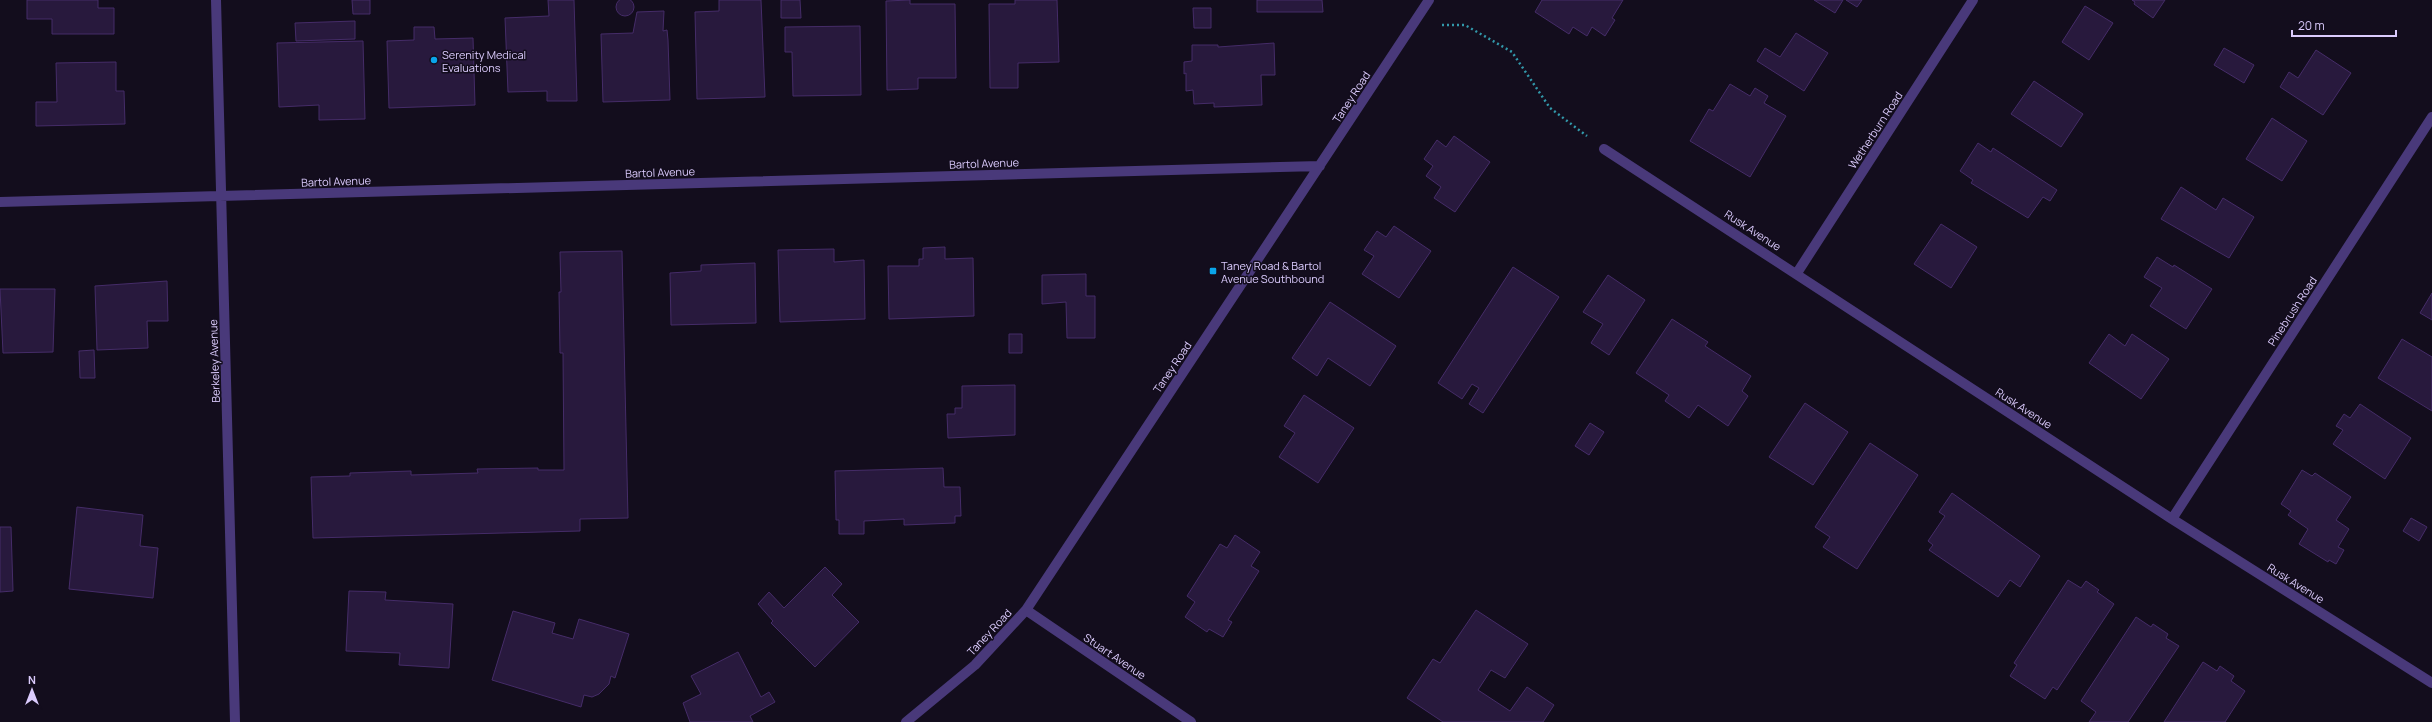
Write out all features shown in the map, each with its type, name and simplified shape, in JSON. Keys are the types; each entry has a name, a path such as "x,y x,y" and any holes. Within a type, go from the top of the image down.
{"street":[{"name":"Berkeley Avenue","path":"216,0 235,722"},
{"name":"Taney Road","path":"906,722 975,665 1026,610 1429,0"},
{"name":"Wetherburn Road","path":"1797,273 1973,0"},
{"name":"Pinebrush Road","path":"2172,519 2432,117"},
{"name":"Rusk Avenue","path":"1604,149 1797,273 2172,519 2432,684"},
{"name":"Bartol Avenue","path":"0,202 1320,166"},
{"name":"Stuart Avenue","path":"1026,610 1191,722"}],"path":[{"path":"1413,24 1465,25 1512,52 1550,108 1604,149"}],"building":[{"path":"625,-2 631,1 634,7 631,13 625,16 619,13 616,7 619,1"},
{"path":"27,0 98,0 98,8 114,8 114,34 52,34 52,19 27,19"},
{"path":"352,0 370,0 370,14 353,14"},
{"path":"548,0 574,0 577,101 547,101 547,91 508,92 505,18 549,16"},
{"path":"719,0 761,0 765,97 697,99 695,12 719,11"},
{"path":"781,0 800,0 801,18 781,18"},
{"path":"910,0 910,4 955,4 956,78 918,78 918,89 887,90 886,1"},
{"path":"1015,0 1057,0 1059,62 1018,63 1018,88 990,88 989,4 1015,4"},
{"path":"1257,0 1322,0 1323,12 1257,12"},
{"path":"1542,0 1623,0 1612,18 1615,20 1605,36 1592,27 1587,36 1573,27 1569,34 1535,12"},
{"path":"1814,0 1843,0 1835,13"},
{"path":"1846,0 1862,0 1857,7"},
{"path":"2132,0 2165,0 2153,18 2134,4 2135,2"},
{"path":"2085,6 2113,23 2089,60 2062,42"},
{"path":"1193,8 1211,8 1211,28 1194,28"},
{"path":"664,11 663,31 667,30 670,100 603,102 601,34 633,33 637,12"},
{"path":"355,21 355,39 296,41 295,23"},
{"path":"860,26 861,95 793,96 792,52 785,52 785,27"},
{"path":"414,27 434,27 435,39 473,38 475,105 389,108 387,41 414,40"},
{"path":"1796,33 1828,53 1804,91 1757,61 1765,48 1780,57"},
{"path":"363,41 365,119 319,120 319,105 279,107 277,43"},
{"path":"1274,43 1275,75 1261,75 1262,105 1214,107 1214,103 1194,104 1193,90 1186,91 1186,73 1184,74 1184,62 1192,61 1192,45 1218,45 1218,47"},
{"path":"2224,48 2254,65 2244,83 2214,65"},
{"path":"2316,50 2351,73 2323,115 2280,87 2289,72 2298,78"},
{"path":"116,62 116,91 124,91 125,124 36,126 36,102 57,102 56,63"},
{"path":"2034,81 2083,114 2061,147 2011,114"},
{"path":"1730,84 1750,96 1755,88 1768,96 1764,103 1786,116 1750,177 1690,141 1709,109 1713,111"},
{"path":"2272,118 2307,141 2282,181 2246,159"},
{"path":"1454,136 1490,162 1455,212 1434,198 1441,187 1426,176 1433,166 1424,159 1437,140 1446,147"},
{"path":"1978,143 1991,152 1993,148 2057,190 2050,201 2043,197 2028,218 1971,183 1973,180 1960,171"},
{"path":"2181,187 2216,210 2223,198 2254,217 2229,258 2161,219"},
{"path":"1941,224 1977,247 1951,288 1914,264"},
{"path":"1394,226 1431,251 1399,298 1362,274 1374,256 1364,250 1377,231 1386,237"},
{"path":"945,247 945,259 973,258 974,316 889,319 888,266 919,266 919,259 923,259 923,248"},
{"path":"834,249 834,262 864,260 865,319 780,322 778,250"},
{"path":"622,251 628,518 580,519 580,531 313,538 311,477 350,476 350,473 411,471 411,475 478,473 477,469 538,468 538,470 564,470 563,353 560,353 560,252"},
{"path":"2157,257 2173,267 2174,265 2212,289 2186,329 2150,306 2162,288 2144,277"},
{"path":"755,263 756,323 671,325 670,273 701,271 701,265"},
{"path":"1513,267 1559,297 1483,413 1469,404 1479,388 1472,384 1462,399 1438,383"},
{"path":"1086,274 1086,296 1095,296 1095,338 1067,338 1066,302 1042,304 1042,275"},
{"path":"1608,275 1645,300 1609,355 1591,343 1603,324 1583,312"},
{"path":"167,281 168,321 147,321 148,348 97,350 95,286"},
{"path":"0,289 55,289 53,352 3,353"},
{"path":"2432,293 2432,320 2420,313"},
{"path":"1330,302 1396,346 1370,386 1328,358 1317,376 1292,358"},
{"path":"1672,319 1708,342 1705,346 1751,376 1742,391 1748,396 1728,426 1698,405 1689,418 1665,401 1669,395 1636,373"},
{"path":"1009,334 1022,334 1022,353 1009,353"},
{"path":"2109,334 2125,346 2132,334 2169,359 2141,399 2089,363"},
{"path":"2402,339 2432,357 2432,411 2378,378"},
{"path":"94,350 95,378 80,378 79,351"},
{"path":"1015,385 1015,435 948,438 947,414 955,414 955,408 962,408 962,386"},
{"path":"1304,395 1354,428 1318,483 1279,457 1295,433 1284,426"},
{"path":"1805,403 1848,432 1813,485 1769,457"},
{"path":"2360,404 2411,438 2385,479 2333,444 2343,430 2336,426 2344,414 2350,418"},
{"path":"1590,423 1604,432 1589,455 1575,446"},
{"path":"1870,443 1918,475 1857,569 1823,547 1830,537 1815,527"},
{"path":"943,468 944,487 960,487 961,516 955,516 955,523 904,525 904,519 864,521 864,534 839,534 839,520 836,520 835,471"},
{"path":"2302,470 2312,476 2315,473 2351,497 2336,520 2349,529 2338,547 2344,550 2336,564 2329,560 2328,562 2299,544 2308,529 2288,515 2291,511 2281,504"},
{"path":"1952,493 2040,556 2020,587 2010,580 1998,597 1929,550 1933,545 1928,541 1945,516 1939,512"},
{"path":"77,507 143,515 140,546 158,548 153,598 69,589"},
{"path":"2411,518 2427,527 2419,541 2403,531"},
{"path":"0,527 11,527 13,591 0,592"},
{"path":"1235,535 1260,552 1251,566 1259,571 1228,620 1232,622 1223,637 1209,629 1207,632 1185,617 1195,602 1187,596 1220,544 1227,548"},
{"path":"825,567 842,584 832,595 859,622 815,667 771,623 773,621 758,604 769,592 784,608"},
{"path":"2068,580 2081,588 2086,581 2099,590 2097,592 2114,604 2057,690 2053,687 2045,699 2010,676 2017,665 2014,663"},
{"path":"349,591 386,592 385,600 453,604 449,668 399,665 400,653 346,651"},
{"path":"1476,610 1528,644 1505,678 1491,670 1478,690 1510,711 1527,687 1554,705 1543,722 1443,722 1407,698 1433,659 1440,663"},
{"path":"513,611 555,623 552,633 573,639 579,619 629,634 615,678 611,676 609,684 599,694 592,697 584,695 581,707 492,680"},
{"path":"2136,617 2151,627 2153,624 2168,634 2166,638 2179,646 2128,722 2089,722 2096,712 2081,701"},
{"path":"738,652 761,697 769,692 775,702 750,716 753,722 690,722 683,703 701,694 691,676"},
{"path":"2203,662 2217,671 2220,666 2234,676 2231,681 2245,691 2225,722 2164,722"}],"place":[{"name":"Serenity Medical Evaluations","path":"434,60"},
{"name":"Taney Road & Bartol Avenue Southbound","path":"1213,271"}]}
